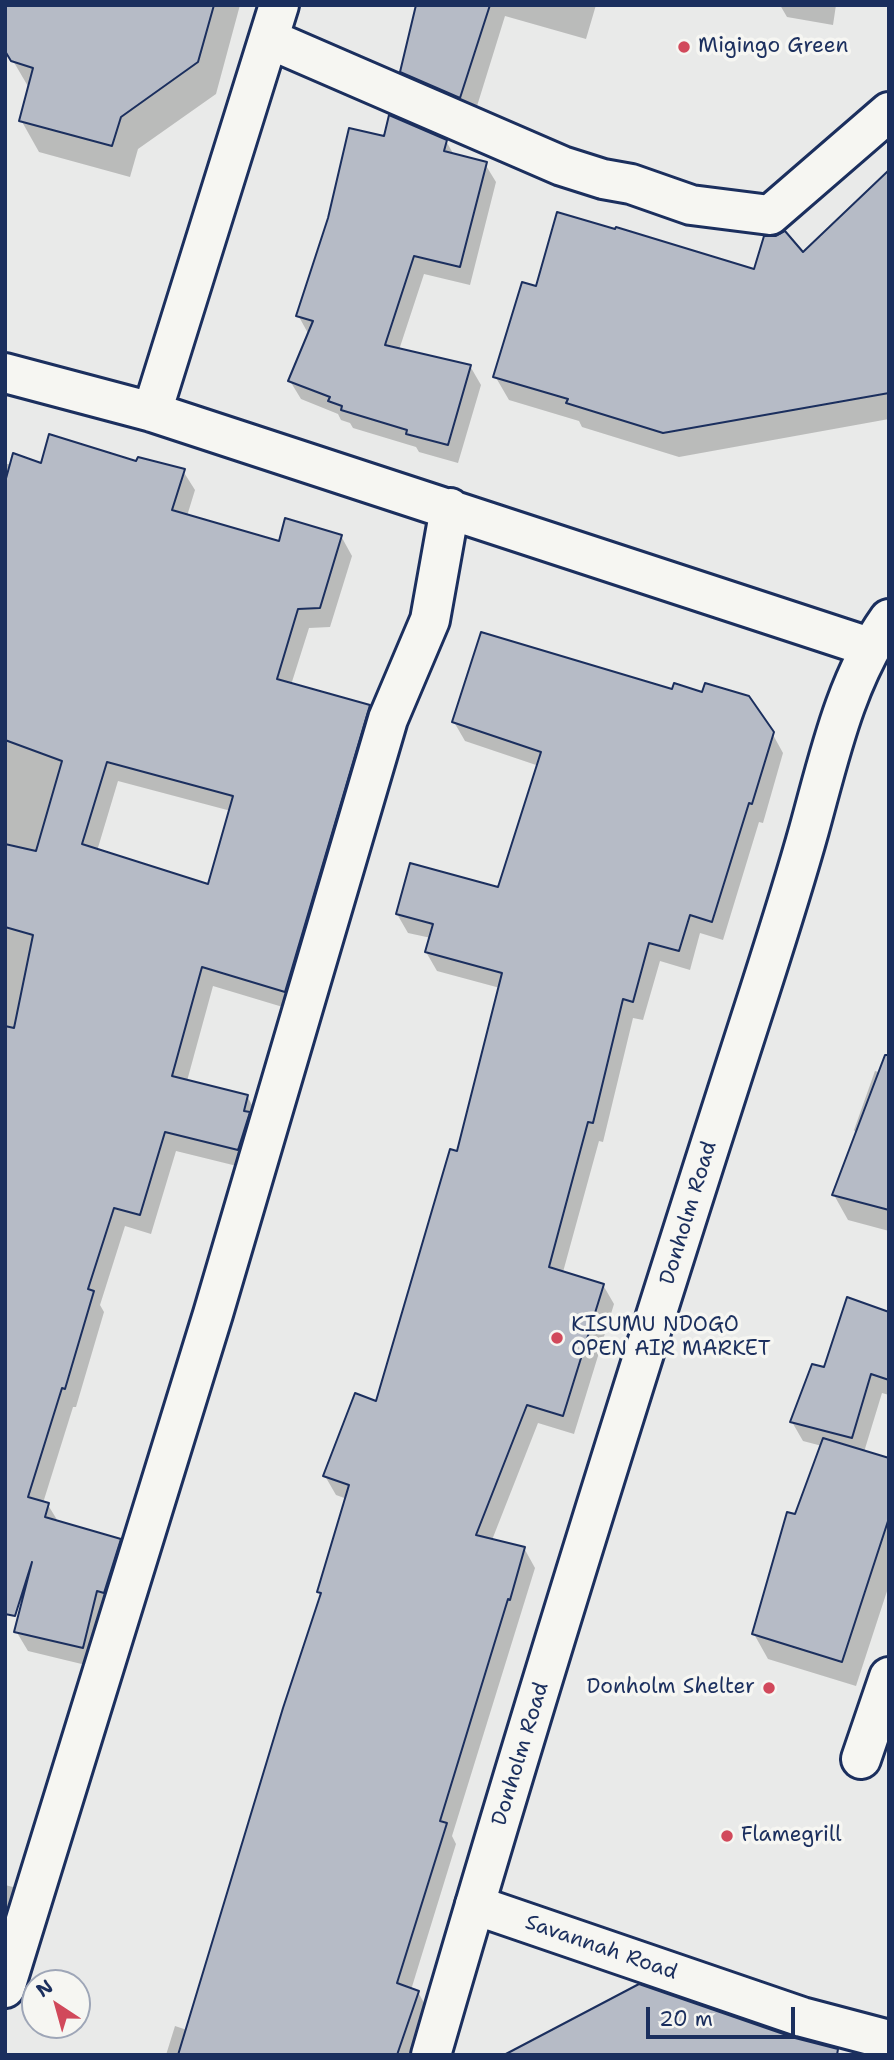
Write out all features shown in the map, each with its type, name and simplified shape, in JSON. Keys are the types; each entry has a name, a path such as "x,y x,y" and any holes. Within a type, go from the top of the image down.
{"street":[{"path":"152,412 274,22 562,166 603,179 631,184 691,205 770,215 889,112"},
{"path":"5,373 152,412 450,508 879,633"},
{"path":"5,1988 213,1314 388,719 430,620 450,508"},
{"name":"Donholm Road","path":"431,2055 693,1199 795,882 848,698 879,633"},
{"path":"861,1759 889,1678"},
{"name":"Savannah Road","path":"475,1905 802,2017 889,2040"}],"building":[{"path":"5,5 214,5 198,62 121,117 112,146 19,121 33,68 11,61 5,51"},
{"path":"416,5 490,5 460,98 400,72"},
{"path":"389,115 447,140 444,151 487,162 460,267 414,256 385,345 471,365 448,445 406,434 407,430 341,410 342,406 328,401 330,397 288,381 313,321 296,316 328,218 349,128 384,136"},
{"path":"889,170 889,393 663,433 566,403 568,399 493,377 522,282 536,286 557,212 754,269 764,236 776,236 785,231 803,252"},
{"path":"49,434 136,461 138,457 185,469 172,510 279,541 285,518 342,535 320,608 298,609 277,679 370,705 285,992 202,967 172,1076 248,1095 244,1111 250,1112 238,1150 165,1132 140,1215 114,1208 88,1289 94,1291 65,1389 62,1388 28,1497 49,1503 45,1517 121,1539 104,1593 97,1591 83,1648 14,1632 32,1562 15,1616 5,1614 5,1026 14,1028 33,935 5,927 5,844 36,851 62,761 5,740 5,482 13,453 41,463","holes":["107,762 233,796 208,884 82,844"]},
{"path":"481,632 672,689 674,683 702,692 705,683 749,696 774,732 712,922 690,915 679,951 649,943 633,1002 623,999 593,1123 588,1122 549,1267 604,1284 563,1416 527,1405 476,1535 525,1547 440,1821 447,1823 397,1983 419,1991 397,2055 178,2055 283,1708 321,1593 317,1592 349,1485 323,1476 355,1393 376,1401 450,1149 457,1151 502,973 425,952 433,924 396,914 410,863 498,887 541,752 452,722"},
{"path":"885,1055 889,1055 889,1210 832,1195"},
{"path":"847,1297 889,1312 889,1380 871,1374 852,1438 790,1422 812,1364 824,1367"},
{"path":"823,1438 889,1458 889,1518 842,1662 752,1634 787,1512 795,1514"},
{"path":"639,1984 795,2038 838,2049 837,2055 504,2055"}],"place":[{"name":"Migingo Green","path":"684,47"},
{"name":"KISUMU NDOGO OPEN AIR MARKET","path":"557,1338"},
{"name":"Donholm Shelter","path":"769,1688"},
{"name":"Flamegrill","path":"727,1836"}]}
